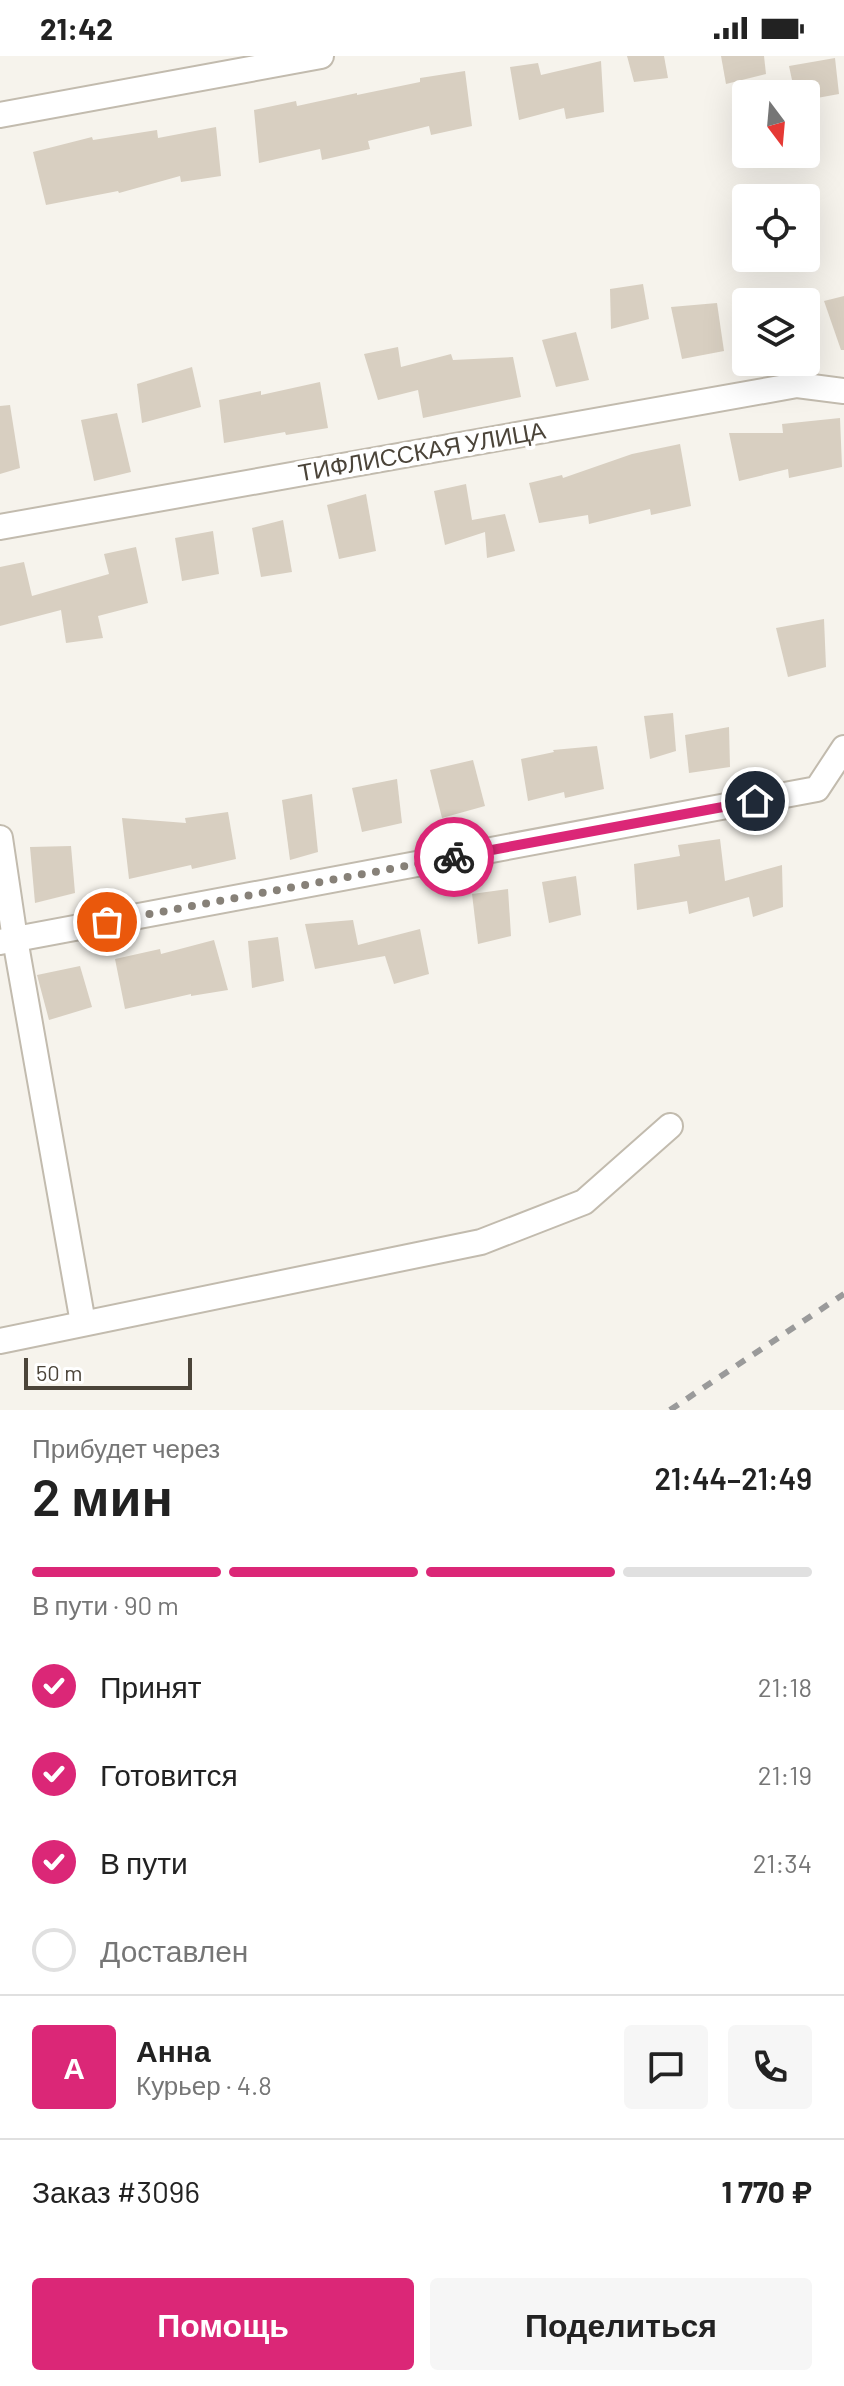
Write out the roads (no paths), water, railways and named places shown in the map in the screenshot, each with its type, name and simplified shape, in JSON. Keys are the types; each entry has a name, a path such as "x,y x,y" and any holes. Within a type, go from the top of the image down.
{"street":[{"path":"0,115 321,56"},
{"name":"ТИФЛИССКАЯ УЛИЦА","path":"0,527 797,385 844,391"},
{"path":"7,941 817,789 844,748"},
{"path":"0,838 7,941 83,1323"},
{"path":"0,1341 481,1242 584,1202 670,1126"}],"railway":[{"path":"670,1410 844,1294"}]}
